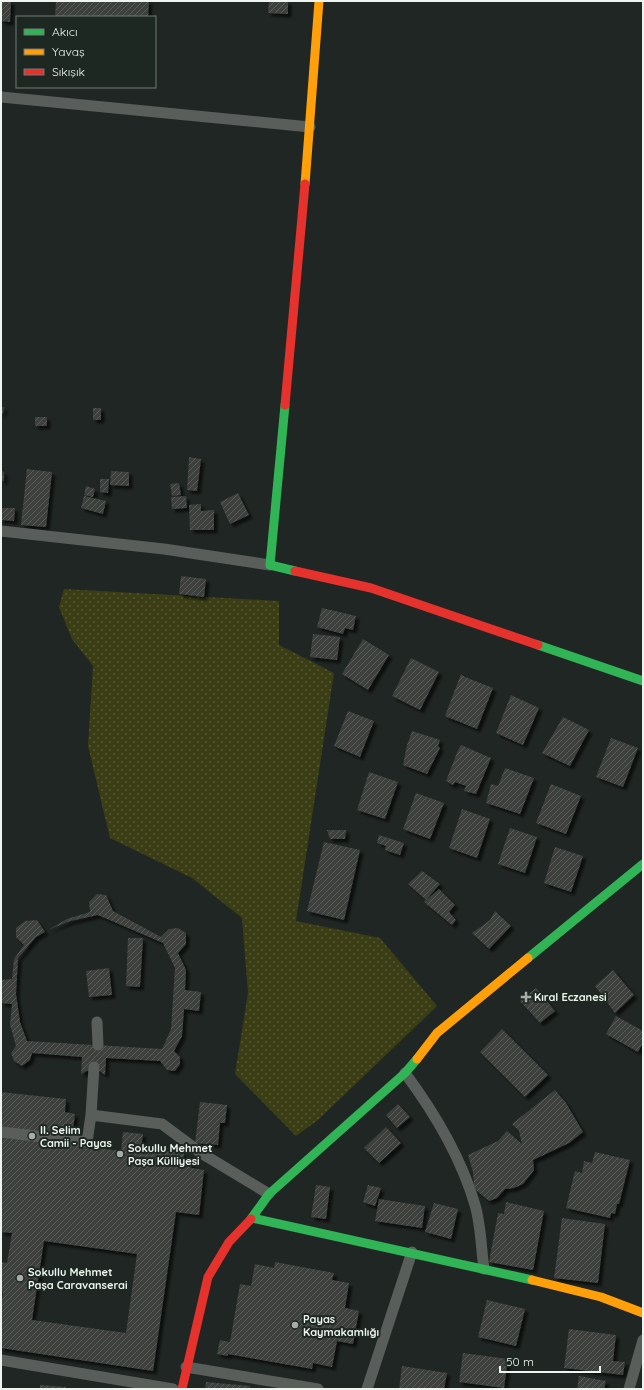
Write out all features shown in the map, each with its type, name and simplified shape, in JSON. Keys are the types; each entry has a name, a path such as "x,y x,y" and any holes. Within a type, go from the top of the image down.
{"street":[{"path":"270,565 299,258 319,1"},
{"path":"1,97 310,127"},
{"path":"1,531 164,549 270,565 371,588 643,681"},
{"path":"182,1389 208,1277 229,1242 252,1218 269,1194 405,1072 437,1032 643,864"},
{"path":"97,1022 98,1045"},
{"path":"1,1132 88,1142 94,1067"},
{"path":"405,1072 418,1090 462,1166 476,1206 484,1268"},
{"path":"91,1115 162,1124 201,1153 269,1194"},
{"path":"252,1218 484,1268 601,1298 643,1313"},
{"path":"367,1389 412,1252"},
{"path":"629,1389 643,1340"},
{"path":"1,1360 173,1389"},
{"path":"186,1367 318,1389"}],"green space":[{"path":"64,589 279,601 279,645 334,673 296,921 380,938 437,1006 318,1120 296,1136 235,1074 248,993 242,918 192,878 110,838 88,746 93,666 72,639 59,607"}],"building":[{"path":"1,1 11,1 10,22 1,21"},
{"path":"56,1 149,1 148,16 55,16"},
{"path":"269,1 288,1 288,14 268,13"},
{"path":"1,407 4,407 3,414 1,413"},
{"path":"93,408 101,408 101,420 93,420"},
{"path":"35,417 47,417 47,426 35,426"},
{"path":"189,457 201,459 197,491 187,490"},
{"path":"27,469 52,472 46,527 21,525"},
{"path":"1,471 4,472 4,481 1,481"},
{"path":"111,471 129,472 129,486 110,485"},
{"path":"100,479 109,479 108,493 100,492"},
{"path":"179,483 181,495 172,496 170,484"},
{"path":"86,486 95,489 93,497 84,495"},
{"path":"238,493 249,515 230,524 220,502"},
{"path":"84,496 106,501 103,514 81,508"},
{"path":"186,496 187,508 172,509 171,497"},
{"path":"201,504 201,511 214,510 214,530 190,530 189,505"},
{"path":"1,508 15,508 14,521 1,520"},
{"path":"181,576 206,579 204,597 179,594"},
{"path":"322,608 356,616 353,630 345,628 343,634 317,627"},
{"path":"313,634 340,637 337,660 310,657"},
{"path":"363,639 389,655 368,690 342,674"},
{"path":"411,658 439,672 420,710 392,696"},
{"path":"461,674 493,688 477,729 445,716"},
{"path":"511,695 539,708 523,745 496,733"},
{"path":"348,711 374,721 360,757 334,746"},
{"path":"563,717 589,730 570,766 542,753"},
{"path":"412,731 440,740 438,746 440,748 427,774 403,765 407,745"},
{"path":"611,738 638,748 623,787 596,777"},
{"path":"461,745 491,758 476,794 464,791 466,786 455,782 453,785 446,781"},
{"path":"505,768 534,778 520,814 486,803 491,784 498,786"},
{"path":"369,772 398,782 385,819 357,810"},
{"path":"551,784 581,796 566,834 536,823"},
{"path":"416,793 444,803 430,839 403,829"},
{"path":"462,809 490,819 477,858 449,848"},
{"path":"510,828 537,837 525,873 498,864"},
{"path":"327,830 346,830 345,839 330,839"},
{"path":"379,835 404,843 400,855 385,850 386,846 377,843"},
{"path":"324,842 360,850 344,920 307,911"},
{"path":"555,847 583,856 571,892 544,883"},
{"path":"422,871 440,884 426,900 408,884"},
{"path":"439,889 455,905 449,912 456,920 452,925 424,902"},
{"path":"97,894 106,895 113,911 161,937 169,929 178,928 186,933 186,944 178,953 186,970 185,990 201,992 199,1011 184,1009 182,1036 174,1051 180,1057 180,1064 175,1071 167,1070 160,1061 106,1058 105,1075 94,1067 81,1074 82,1057 32,1053 30,1060 22,1066 14,1061 11,1053 16,1046 10,1025 12,1004 1,1003 1,980 12,979 14,959 24,945 16,937 16,928 25,921 37,920 45,932 36,937 18,958 16,994 20,1022 27,1041 162,1049 171,1029 175,968 163,943 98,915 70,921 48,930 67,919 90,912 89,902"},
{"path":"495,911 511,926 489,949 472,933 490,920"},
{"path":"128,938 143,938 140,987 126,986"},
{"path":"109,968 112,995 89,997 86,971"},
{"path":"613,970 634,995 615,1013 595,986"},
{"path":"536,988 555,1011 540,1023 520,1001"},
{"path":"616,1016 643,1031 643,1043 638,1052 606,1034"},
{"path":"502,1029 548,1075 525,1097 480,1052"},
{"path":"555,1090 566,1103 583,1132 569,1143 533,1160 534,1170 523,1184 514,1188 505,1189 497,1198 489,1201 476,1190 468,1155 498,1141 507,1131 522,1144 519,1131 512,1124"},
{"path":"1,1092 66,1099 65,1112 75,1114 71,1145 121,1151 123,1132 143,1134 141,1148 184,1153 183,1160 192,1161 191,1168 204,1170 199,1215 176,1212 153,1371 1,1348 1,1307 3,1293 1,1292 1,1262 7,1263 12,1233 1,1232","holes":["44,1241 137,1254 126,1333 32,1320"]},
{"path":"200,1102 227,1105 225,1123 220,1123 218,1145 195,1143"},
{"path":"398,1104 410,1117 397,1128 386,1115"},
{"path":"386,1127 401,1143 379,1163 364,1148"},
{"path":"595,1152 630,1160 619,1204 617,1204 615,1214 611,1213 610,1218 566,1208 575,1171 582,1173 584,1161 592,1163"},
{"path":"316,1185 330,1187 326,1219 311,1217"},
{"path":"368,1185 381,1188 375,1206 363,1202"},
{"path":"379,1199 425,1206 422,1228 375,1221"},
{"path":"506,1202 544,1211 533,1270 489,1262 498,1213 504,1214"},
{"path":"434,1203 458,1209 451,1239 425,1232"},
{"path":"562,1218 605,1224 598,1283 554,1278"},
{"name":"Payas Kaymakamlığı","path":"275,1262 334,1273 332,1280 349,1283 345,1308 359,1311 353,1344 337,1341 332,1367 313,1363 312,1369 228,1354 228,1356 217,1354 220,1340 230,1342 240,1284 251,1286 255,1264 274,1268"},
{"path":"487,1300 525,1309 516,1346 478,1337"},
{"path":"569,1329 616,1335 613,1361 625,1362 623,1375 564,1368"},
{"path":"463,1353 508,1359 504,1388 459,1382"},
{"path":"402,1366 447,1373 444,1389 399,1389"},
{"path":"579,1376 606,1381 604,1389 577,1389"},
{"path":"206,1382 250,1386 250,1389 205,1389"},
{"path":"40,1385 66,1387 66,1389 40,1389"}],"traffic: fast":[{"path":"285,405 270,565 295,571"},
{"path":"538,645 643,681"},
{"path":"528,958 643,864"},
{"path":"251,1219 269,1194 405,1073 417,1059"},
{"path":"252,1218 532,1280"}],"traffic: slow":[{"path":"305,184 319,1"},
{"path":"417,1059 437,1033 528,958"},
{"path":"532,1280 601,1297 643,1313"}],"traffic: jam":[{"path":"285,405 305,184"},
{"path":"295,571 371,588 538,645"},
{"path":"182,1389 208,1277 229,1242 251,1219"}],"place":[{"name":"Kıral Eczanesi","path":"526,997"},
{"name":"II. Selim Camii - Payas","path":"32,1136"},
{"name":"Sokullu Mehmet Paşa Külliyesi","path":"120,1154"},
{"name":"Sokullu Mehmet Paşa Caravanserai","path":"20,1278"},
{"name":"Payas Kaymakamlığı","path":"295,1325"}]}
